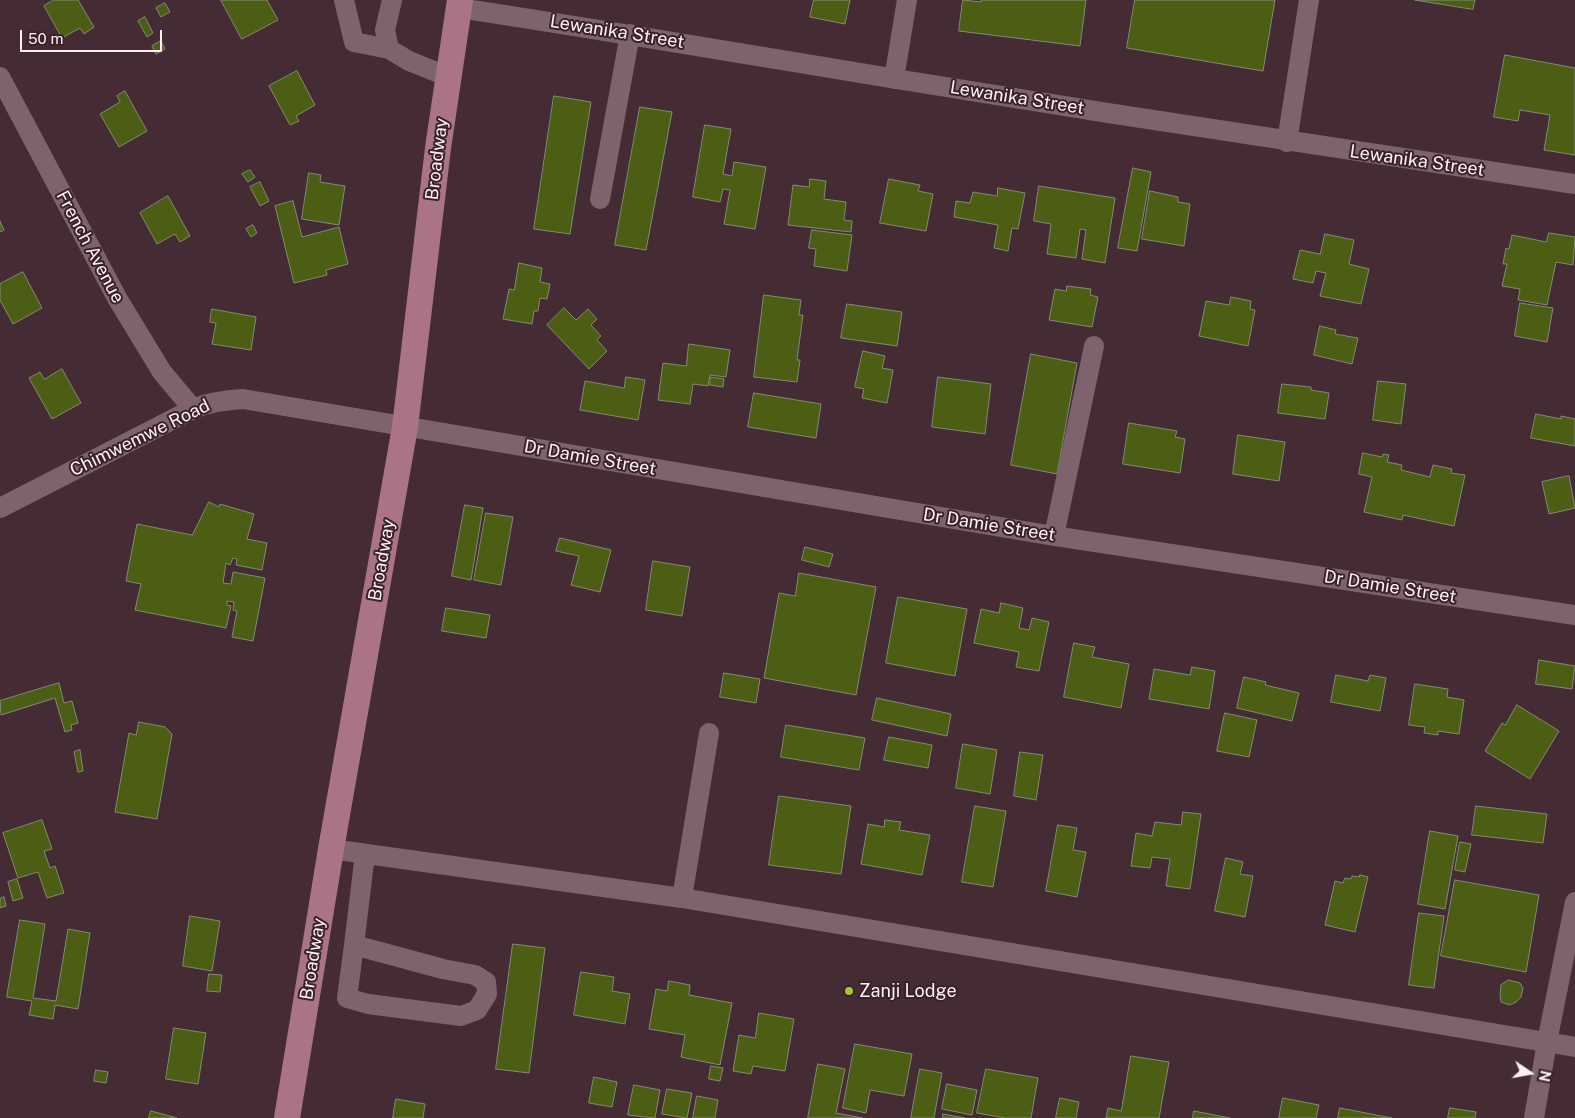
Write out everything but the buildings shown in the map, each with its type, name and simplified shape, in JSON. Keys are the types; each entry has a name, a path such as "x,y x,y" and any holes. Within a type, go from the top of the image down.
{"main road":[{"name":"Broadway","path":"287,1118 330,849 405,427 438,148 460,4"}],"street":[{"path":"344,0 354,42 389,50 409,61 449,77"},
{"path":"389,50 385,30 392,0"},
{"path":"894,79 907,0"},
{"path":"1287,142 1309,0"},
{"name":"Lewanika Street","path":"460,4 894,79 1287,142 1575,184"},
{"path":"600,199 630,34"},
{"name":"French Avenue","path":"0,77 121,306 162,372 192,409"},
{"path":"1054,536 1094,346"},
{"name":"Chimwemwe Road","path":"0,508 192,409 217,401 244,399 405,427"},
{"name":"Dr Damie Street","path":"405,427 1054,536 1575,614"},
{"path":"682,898 709,733"},
{"path":"330,849 682,898 1575,1047"},
{"path":"354,945 443,969 475,975 486,982 487,994 476,1010 461,1016 368,1004 347,998 365,854"},
{"path":"1534,1118 1575,902"}],"place":[{"name":"Zanji Lodge","path":"849,991"}]}
